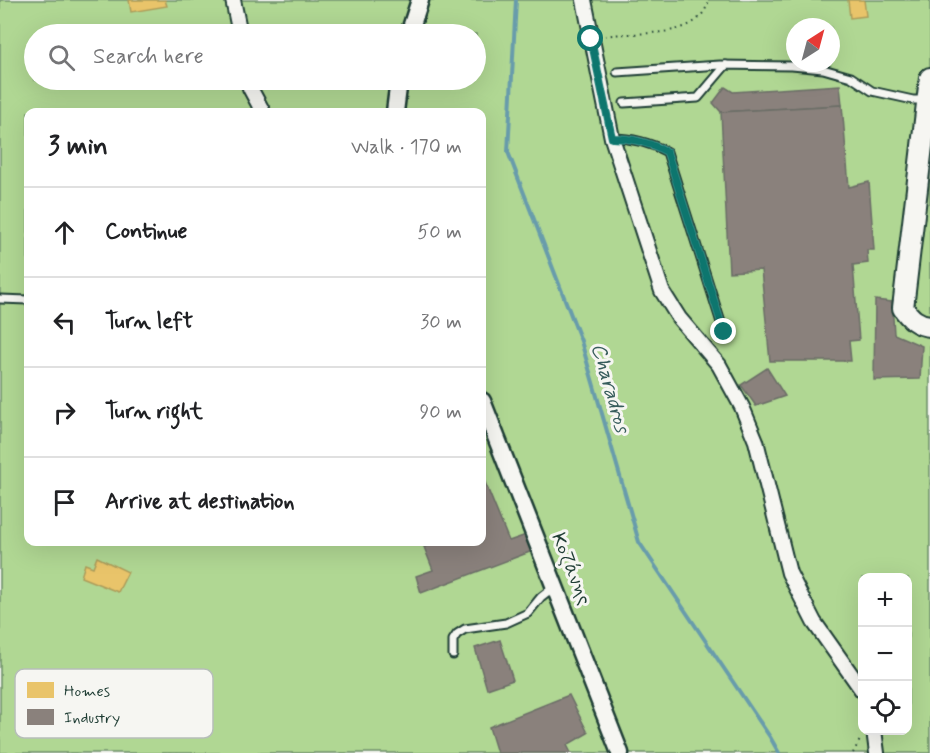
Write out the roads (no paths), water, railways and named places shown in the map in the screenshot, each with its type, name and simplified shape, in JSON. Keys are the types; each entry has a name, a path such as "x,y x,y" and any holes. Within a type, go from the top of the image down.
{"main road":[{"path":"930,78 903,308 910,318 919,324 930,326"}],"street":[{"path":"233,0 238,24"},
{"path":"412,24 420,0"},
{"path":"584,0 612,138 662,291 679,318 719,365 742,407 756,441 789,573 814,622 858,684"},
{"path":"251,90 261,108"},
{"path":"396,108 398,90"},
{"name":"Κοζάνης","path":"486,418 620,753"},
{"path":"875,735 877,753"}],"lane":[{"path":"624,103 698,98 726,65"},
{"path":"617,72 726,65 792,66 824,69 851,77 872,91 913,100 926,100"},
{"path":"612,138 631,138 653,144 667,152 724,332"},
{"path":"0,299 24,300"},
{"path":"453,655 453,640 465,629 506,623 528,613 541,597 555,586"}],"waterway":[{"name":"Charadros","path":"516,0 508,152 581,341 639,542 779,753"}]}
